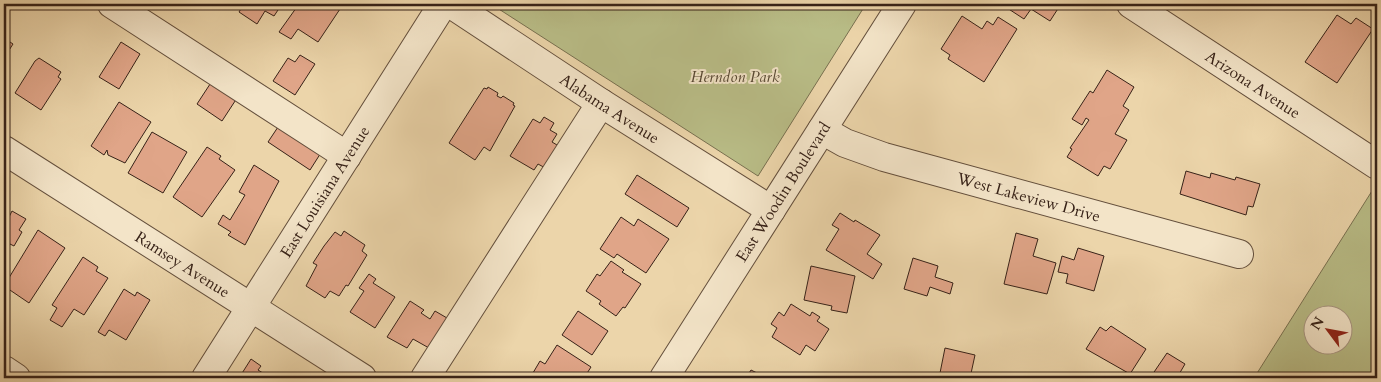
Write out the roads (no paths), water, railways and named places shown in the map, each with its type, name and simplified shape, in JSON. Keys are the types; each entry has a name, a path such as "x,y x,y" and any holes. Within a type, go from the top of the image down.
{"street":[{"path":"112,4 347,156"},
{"name":"East Louisiana Avenue","path":"206,378 443,4"},
{"name":"Alabama Avenue","path":"451,4 601,103 771,210"},
{"name":"East Woodin Boulevard","path":"664,378 902,4"},
{"name":"Arizona Avenue","path":"1131,4 1377,164"},
{"path":"425,378 601,103"},
{"name":"West Lakeview Drive","path":"822,130 845,143 884,157 1239,254"},
{"name":"Ramsey Avenue","path":"4,150 362,378"},
{"path":"4,370 16,378"}],"park label":[{"name":"Herndon Park","path":"735,76"}]}
